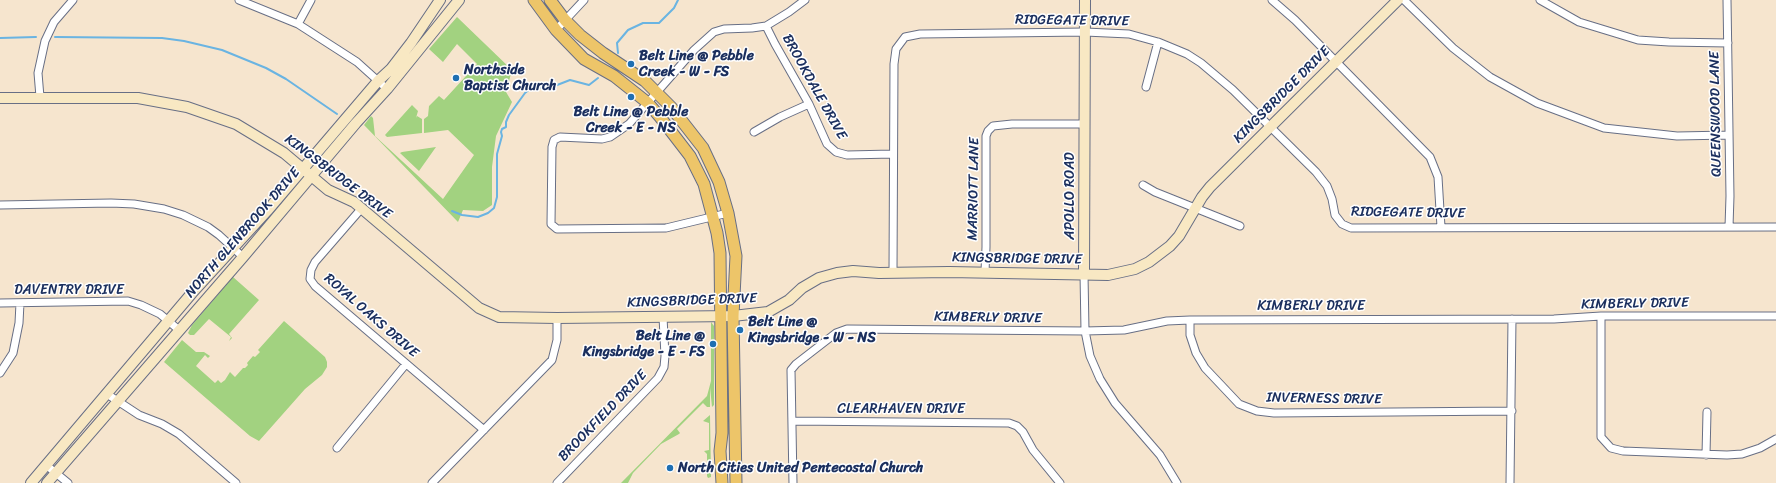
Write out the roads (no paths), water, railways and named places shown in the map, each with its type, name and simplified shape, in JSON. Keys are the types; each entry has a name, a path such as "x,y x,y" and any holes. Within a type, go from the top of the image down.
{"main road":[{"path":"534,0 556,30 584,59 614,76 660,116 690,156 704,184 713,216 720,253 722,433 720,451 722,483"},
{"path":"550,0 565,20 603,53 645,82 658,93 684,122 703,148 716,175 728,213 736,256 733,316 736,483"}],"street":[{"path":"40,97 38,73 45,41 54,22 73,0"},
{"path":"239,0 298,24 357,62 387,90"},
{"path":"298,24 311,0"},
{"name":"NORTH GLENBROOK DRIVE","path":"31,483 169,321 390,69 411,43 440,0"},
{"name":"NORTH GLENBROOK DRIVE","path":"47,483 243,257 356,123 387,90 459,0"},
{"path":"556,30 584,0"},
{"path":"728,213 666,228 557,229 550,224 552,147 554,140 560,137 602,139 610,137 629,124 658,93 694,50 714,32 724,29 766,26 805,0"},
{"name":"APOLLO ROAD","path":"1085,0 1085,331 1095,368 1107,392 1126,418 1150,443 1177,483"},
{"path":"1272,0 1295,20 1430,157 1438,177 1441,227"},
{"name":"KINGSBRIDGE DRIVE","path":"0,98 138,98 187,107 236,124 284,153 328,190 347,198 479,308 499,317 557,318 733,316 768,312 789,300 802,288 819,278 837,273 853,271 1108,275 1122,273 1149,262 1161,254 1179,236 1195,208 1210,187 1398,0"},
{"path":"1404,0 1453,48 1490,78 1537,103 1604,128 1677,136 1729,134"},
{"path":"1540,0 1580,22 1638,40 1728,43"},
{"name":"QUEENSWOOD LANE","path":"1727,0 1729,227"},
{"name":"BROOKDALE DRIVE","path":"766,26 810,104 827,144 836,152 847,155 893,154"},
{"name":"RIDGEGATE DRIVE","path":"893,272 894,64 896,49 905,37 920,34 1085,32 1129,34 1158,42 1187,54 1201,63 1234,90 1316,172 1327,186 1332,199 1334,216 1342,224 1357,228 1776,228"},
{"path":"1146,87 1158,42"},
{"path":"754,132 780,117 810,104"},
{"name":"MARRIOTT LANE","path":"985,272 986,136 988,131 993,126 1012,124 1084,124"},
{"path":"1143,185 1155,192 1240,226"},
{"path":"0,205 111,203 134,204 164,209 183,215 208,227 243,257"},
{"name":"ROYAL OAKS DRIVE","path":"361,209 316,262 311,270 310,279 315,286 484,430"},
{"name":"DAVENTRY DRIVE","path":"0,303 128,301 142,304 160,314 179,330"},
{"path":"0,373 13,353 19,323 20,303"},
{"path":"1601,316 1601,436 1611,448 1623,451 1706,455 1742,454 1760,448 1776,439"},
{"name":"KIMBERLY DRIVE","path":"792,421 791,370 796,364 836,334 847,329 1085,331 1124,330 1167,321 1190,320 1557,319 1601,316 1776,316"},
{"name":"BROOKFIELD DRIVE","path":"557,483 658,378 664,367 663,317"},
{"path":"432,483 552,360 557,340 557,318"},
{"path":"1510,483 1512,319"},
{"name":"INVERNESS DRIVE","path":"1190,320 1190,335 1196,353 1205,368 1239,404 1257,410 1274,413 1512,411"},
{"path":"337,448 406,364"},
{"path":"107,394 139,415 162,424 179,434 236,483"},
{"path":"1706,455 1707,412"},
{"path":"792,421 793,483"},
{"name":"CLEARHAVEN DRIVE","path":"792,421 1009,423 1016,426 1023,432 1033,450 1060,483"},
{"path":"46,465 68,483"}],"waterway":[{"path":"618,53 617,43 628,30 643,23 659,23 674,8 678,0"},
{"path":"0,38 36,37"},
{"path":"55,37 162,38 184,41 222,50 266,68 286,79 337,114"},
{"path":"452,211 462,215 478,217 488,213 494,208 497,197 497,154 502,136 501,132 502,129 506,127 506,122 509,115 525,93 531,88 552,87 570,80 589,85 598,78"}],"place":[{"name":"Belt Line @ Pebble Creek - W - FS","path":"631,64"},
{"name":"Northside Baptist Church","path":"456,78"},
{"name":"Belt Line @ Pebble Creek - E - NS","path":"631,97"},
{"name":"Belt Line @ Kingsbridge - W - NS","path":"740,330"},
{"name":"Belt Line @ Kingsbridge - E - FS","path":"713,344"},
{"name":"North Cities United Pentecostal Church","path":"670,468"}]}
